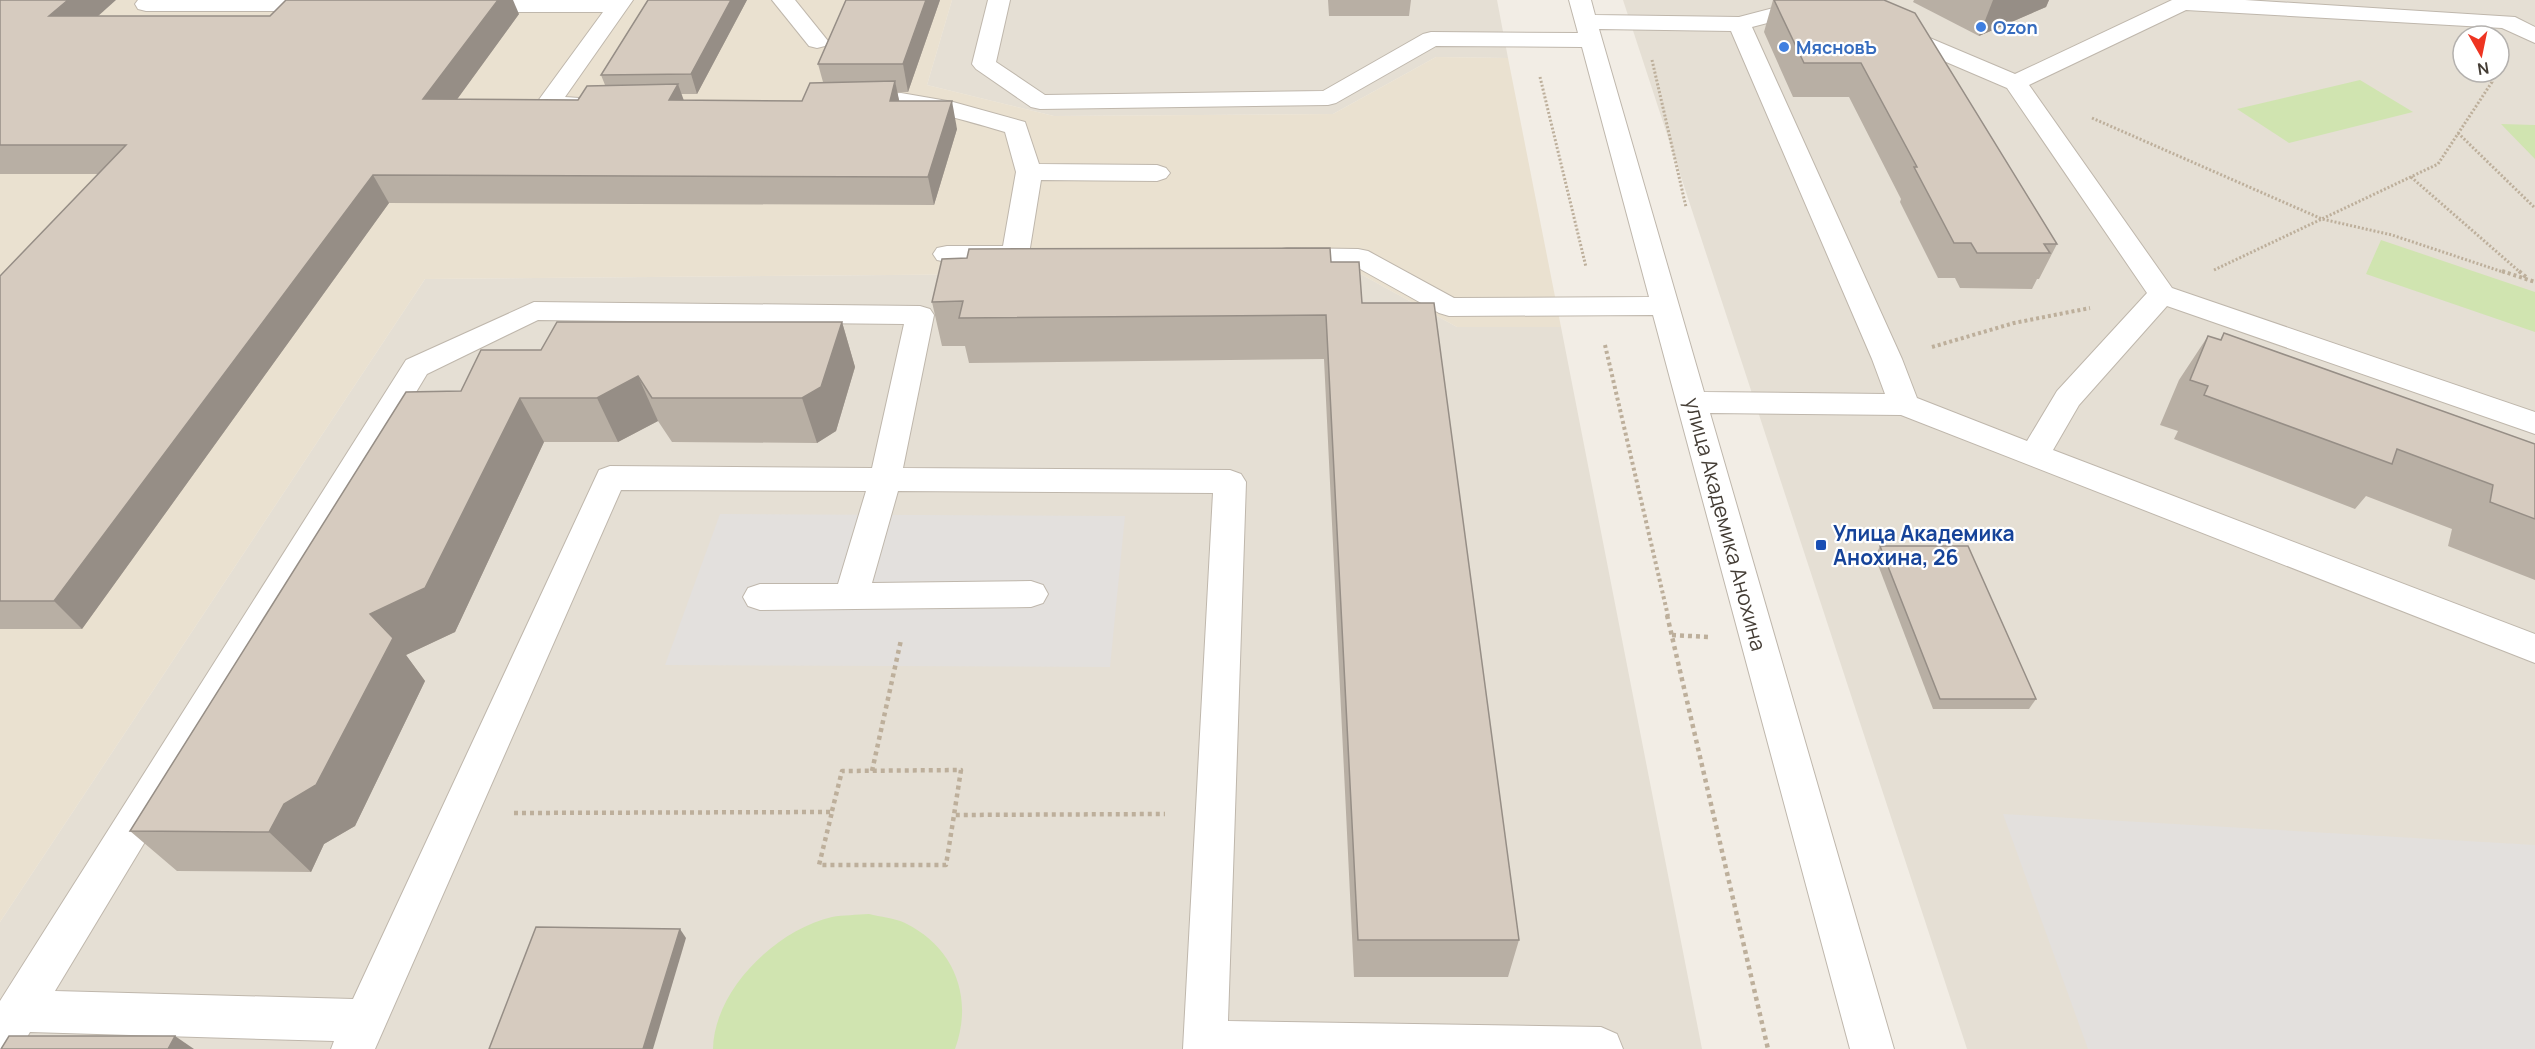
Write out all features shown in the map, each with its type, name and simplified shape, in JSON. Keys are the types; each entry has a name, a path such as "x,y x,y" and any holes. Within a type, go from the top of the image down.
{"street":[{"path":"783,0 817,42"},
{"path":"999,0 984,64 1040,102 1328,98 1431,39 1531,39 1586,20 1739,24 1833,4"},
{"path":"454,5 620,3"},
{"path":"606,104 547,105 620,3"},
{"path":"2015,83 2183,3 2512,14 2535,36"},
{"path":"142,7 349,4"},
{"name":"улица Академика Анохина","path":"1586,20 1872,1049"},
{"path":"1739,24 1887,359 1904,405"},
{"path":"1878,24 2015,83 2162,294 2535,423"},
{"path":"830,101 901,100 953,109 1016,127 1029,172 1027,254 947,254"},
{"path":"1029,172 1157,173"},
{"path":"1263,256 1358,257 1449,307 1665,306"},
{"path":"2034,456 2068,398 2162,294"},
{"path":"9,1026 416,368 534,310 920,315 885,480 851,597"},
{"path":"1692,402 1904,405 2535,649"},
{"path":"9,1026 360,1035 610,478 1230,482 1205,1046 1601,1049"},
{"path":"760,597 1031,594"}],"path":[{"path":"1531,39 1596,306 1768,1049"},
{"path":"1887,359 2014,323 2162,294 2438,164 2491,84"},
{"path":"2092,117 2322,219 2392,235 2535,282"},
{"path":"2458,133 2535,208"},
{"path":"2411,177 2529,280"},
{"path":"872,771 910,596"},
{"path":"961,770 946,865 819,865 842,771 872,771 961,770"},
{"path":"459,813 832,812"},
{"path":"954,815 1215,814"}],"shaded area":[{"path":"0,0 952,0 927,85 1054,116 1333,114 1436,57 1508,58 1561,327 1457,327 1355,271 425,279 0,922"},
{"path":"952,0 1497,0 1508,58 1436,57 1333,114 1054,116 927,85"},
{"path":"1623,0 2535,0 2535,1049 1967,1049"},
{"path":"1355,271 1457,327 1561,327 1702,1049 0,1049 0,922 425,279"},
{"path":"720,514 1125,516 1110,667 665,665"},
{"path":"2003,814 2535,845 2535,1049 2088,1049"}],"green space":[{"path":"2360,80 2413,112 2289,143 2237,109"},
{"path":"2501,124 2535,125 2535,159"},
{"path":"2381,240 2535,292 2535,332 2366,274"},
{"path":"869,914 905,923 922,933 947,960 956,976 962,1011 955,1049 713,1049 716,1027 724,1005 736,985 770,949 811,924 832,917"}],"building":[{"path":"0,0 68,0 49,16 270,16 286,0 498,0 423,99 578,100 587,86 678,84 669,100 802,101 810,83 895,81 890,101 952,101 928,177 373,175 54,601 0,601 0,276 126,145 0,145"},
{"path":"648,0 731,0 691,74 601,75"},
{"path":"846,0 926,0 903,64 818,64"},
{"path":"1774,0 1884,0 1915,13 2057,244 2044,244 2050,253 1977,253 1971,243 1954,243 1914,167 1917,167 1861,63 1804,63"},
{"path":"1330,248 1331,262 1359,262 1362,303 1434,303 1519,940 1358,940 1326,315 959,318 963,301 932,302 942,259 967,258 969,249"},
{"path":"557,322 842,322 821,387 802,398 652,398 638,376 597,398 520,398 425,588 370,614 393,638 316,785 284,804 269,832 130,831 406,392 461,391 481,350 541,350"},
{"path":"2224,333 2535,444 2535,519 2490,502 2493,485 2397,449 2392,464 2204,395 2208,386 2190,380 2208,336 2221,340"},
{"path":"1880,546 1968,546 2036,699 1940,699"},
{"path":"536,927 680,929 643,1049 489,1049"},
{"path":"9,1036 175,1036 168,1049 1,1049"}],"place":[{"name":"Ozon","path":"1981,27"},
{"name":"МясновЪ","path":"1784,47"},
{"name":"Улица Академика Анохина, 26","path":"1821,545"}]}
